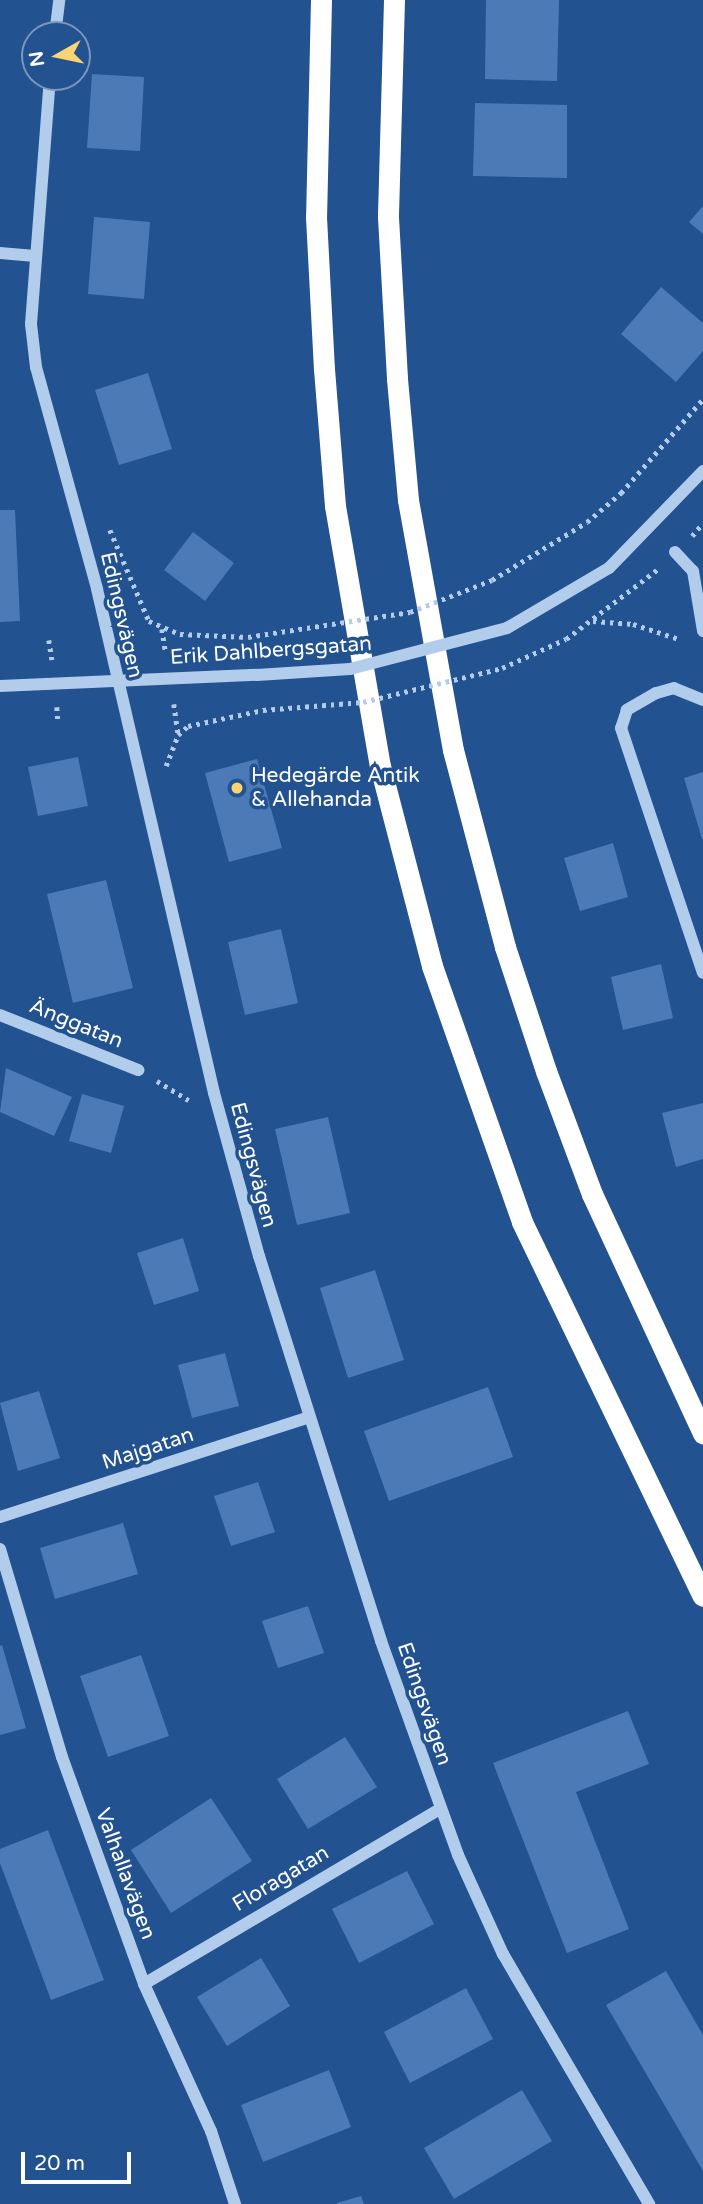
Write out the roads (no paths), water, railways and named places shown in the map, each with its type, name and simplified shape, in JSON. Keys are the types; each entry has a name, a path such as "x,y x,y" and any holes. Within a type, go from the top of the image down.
{"highway":[{"path":"321,0 316,217 325,383 335,506 380,766 432,966 522,1222 703,1596"},
{"path":"394,0 388,217 397,379 408,500 453,750 505,947 546,1071 592,1194 703,1433"}],"street":[{"path":"57,21 59,0"},
{"name":"Edingsvägen","path":"49,91 31,324 36,367 88,554 214,1093 307,1418 440,1809 503,1954 649,2204"},
{"path":"0,253 35,256"},
{"name":"Erik Dahlbergsgatan","path":"0,686 257,676 350,668 507,628 609,568 703,471"},
{"path":"675,552 693,571 703,631"},
{"path":"703,700 674,688 656,693 627,710 621,728 703,973"},
{"name":"Änggatan","path":"0,1014 138,1070"},
{"name":"Majgatan","path":"0,1517 307,1418"},
{"name":"Valhallavägen","path":"0,1549 62,1757 144,1984 211,2131 234,2204"},
{"name":"Floragatan","path":"144,1984 440,1809"}],"place":[{"name":"Hedegärde Antik & Allehanda","path":"237,788"}]}
